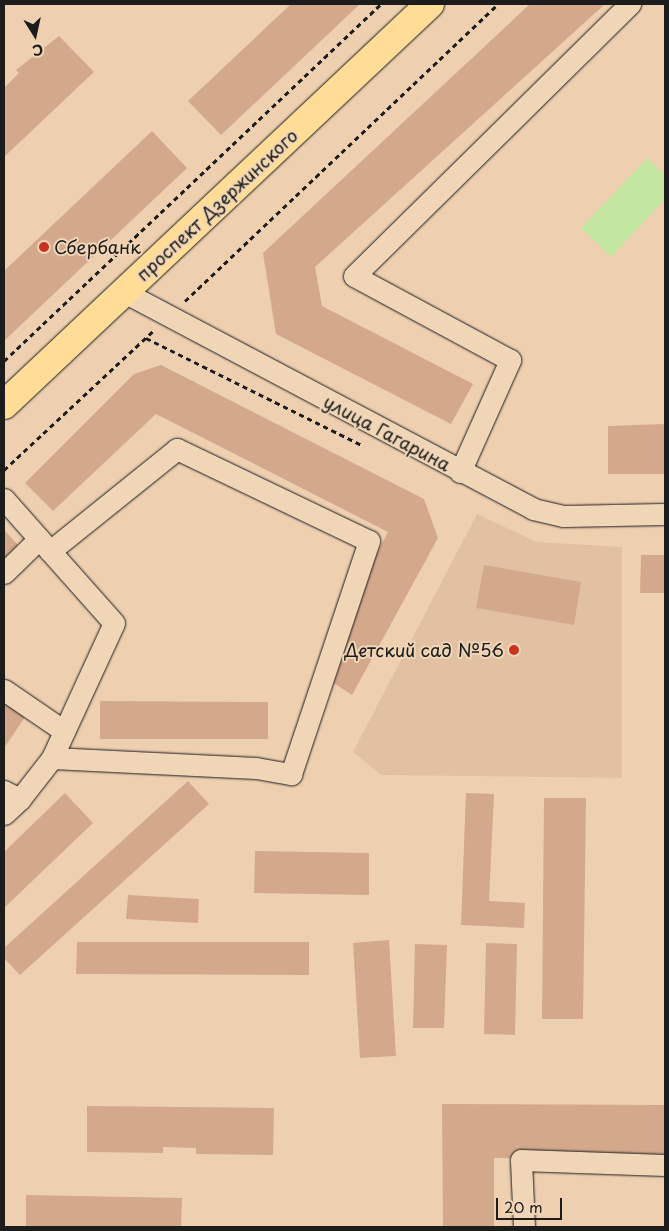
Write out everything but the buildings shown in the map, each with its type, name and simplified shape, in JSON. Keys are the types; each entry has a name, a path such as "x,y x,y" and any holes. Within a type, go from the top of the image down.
{"main road":[{"name":"проспект Дзержинского","path":"4,405 430,4"}],"street":[{"path":"460,472 510,360 354,276 630,4"},
{"name":"улица Гагарина","path":"124,292 533,510 562,516 665,514"},
{"path":"4,573 177,449 368,541 291,774 256,768 52,758"},
{"path":"4,499 114,623 52,758 12,795 4,814"},
{"path":"4,690 64,731"},
{"path":"524,1227 521,1160 665,1165"}],"path":[{"path":"4,361 381,4"},
{"path":"4,470 498,4"}],"shaded area":[{"name":"Детский сад №56","path":"477,514 537,542 622,547 622,778 381,775 353,752"}],"green space":[{"path":"647,158 665,175 665,199 611,257 581,228"}],"place":[{"name":"Сбербанк","path":"44,247"},
{"name":"Детский сад №56","path":"514,650"}]}
